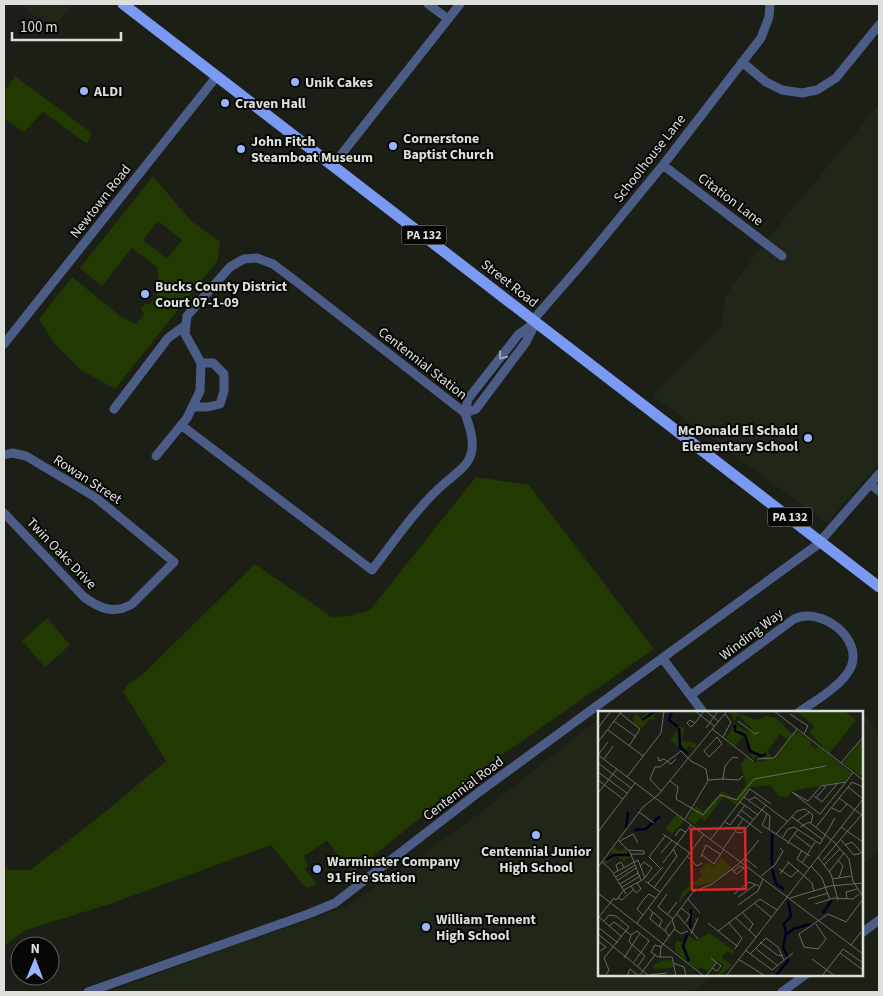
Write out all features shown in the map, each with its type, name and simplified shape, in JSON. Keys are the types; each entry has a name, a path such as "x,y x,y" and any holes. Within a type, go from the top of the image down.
{"main road":[{"name":"Street Road","path":"123,4 879,587"}],"street":[{"path":"428,4 448,19"},
{"path":"333,165 460,4"},
{"name":"Schoolhouse Lane","path":"465,413 476,409 526,342 534,321 662,165 761,38 769,17 770,4"},
{"path":"742,62 766,82 782,90 802,93 817,90 836,78 879,26"},
{"name":"Newtown Road","path":"4,344 217,76"},
{"name":"Citation Lane","path":"662,165 782,256"},
{"name":"Centennial Station","path":"181,425 372,570 419,510 436,491 464,466 471,455 473,441 465,413 273,264 257,258 244,259 230,267 187,316 186,325"},
{"path":"156,456 181,425 200,391 201,363 185,334 186,325"},
{"path":"114,409 168,338 186,325"},
{"path":"192,407 208,407 220,404 224,391 224,374 214,363 201,363"},
{"name":"Rowan Street","path":"4,454 12,453 26,456 95,496 174,562"},
{"name":"Centennial Road","path":"88,992 335,903 480,792 821,542 879,474"},
{"path":"871,484 879,491"},
{"name":"Twin Oaks Drive","path":"4,513 84,596 95,605 105,609 125,608 132,604 174,562"},
{"name":"Winding Way","path":"691,695 794,619 806,615 816,616 826,619 846,637 852,649 852,664 838,683 800,711"},
{"path":"662,659 702,711"},
{"path":"863,932 879,920"},
{"path":"782,992 805,976"}],"shaded area":[{"path":"19,4 72,4 53,29"},
{"path":"879,104 879,463 827,523 652,395 721,328 726,295 759,250"},
{"path":"863,716 879,732 879,852 863,864"},
{"name":"William Tennent High School","path":"598,720 598,976 713,976 691,992 109,992 348,906 467,823"}],"green space":[{"path":"15,76 92,133 87,144 43,112 24,132 4,119 4,91"},
{"path":"153,176 191,221 220,242 218,260 115,389 81,370 54,343 39,319 72,277 120,316 136,324 144,314 141,309 146,303 149,305 157,295 154,292 159,286 157,267 132,248 102,286 80,268","holes":["158,221 182,240 167,259 143,240"]},
{"path":"476,477 529,485 654,649 473,775 366,862 351,872 327,841 304,856 308,866 305,869 317,884 306,888 271,845 110,904 26,930 18,936 10,936 10,942 4,946 4,865 8,870 30,870 94,821 166,761 123,691 129,683 140,677 255,564 332,617 348,616 370,610"},
{"path":"47,618 70,645 45,667 22,641"}],"place":[{"name":"Unik Cakes","path":"295,82"},
{"name":"ALDI","path":"84,91"},
{"name":"Craven Hall","path":"225,103"},
{"name":"Cornerstone Baptist Church","path":"393,146"},
{"name":"John Fitch Steamboat Museum","path":"241,149"},
{"name":"Bucks County District Court 07-1-09","path":"145,294"},
{"name":"McDonald El Schald Elementary School","path":"808,438"},
{"name":"Centennial Junior High School","path":"536,835"},
{"name":"Warminster Company 91 Fire Station","path":"317,869"},
{"name":"William Tennent High School","path":"426,927"}]}
